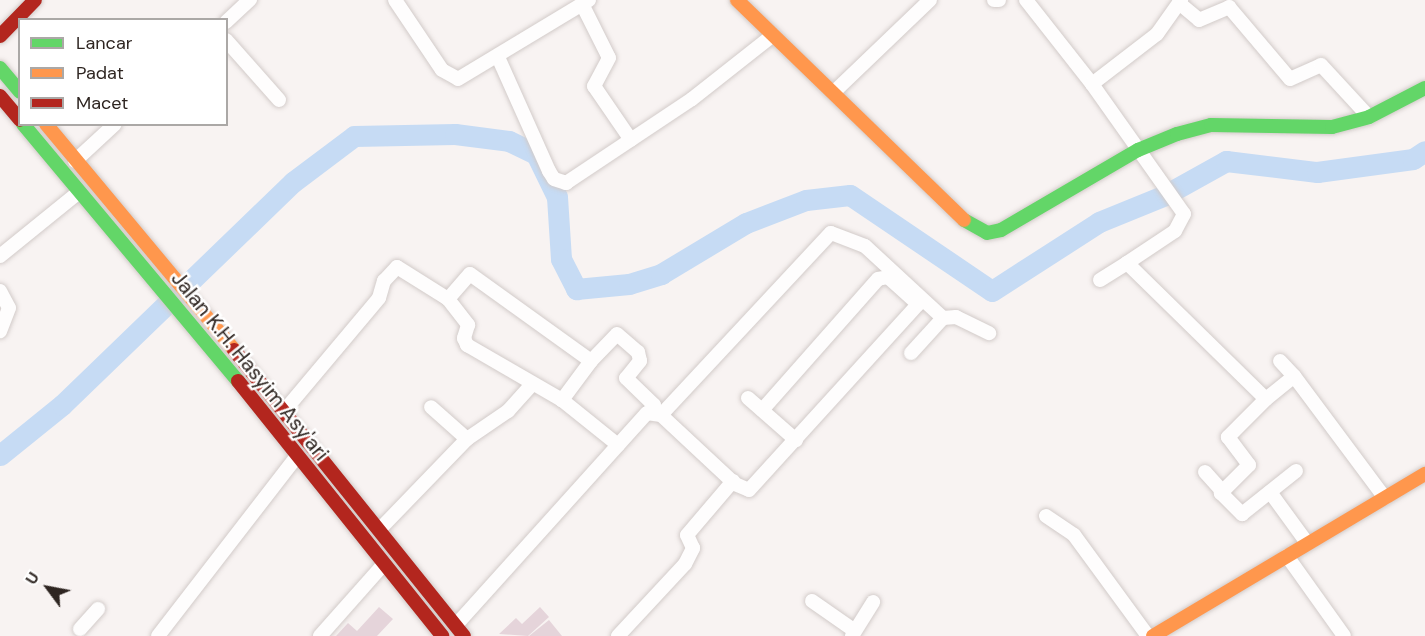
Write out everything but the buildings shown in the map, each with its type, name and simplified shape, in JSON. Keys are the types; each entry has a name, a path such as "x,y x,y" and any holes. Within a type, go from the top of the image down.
{"main road":[{"path":"0,36 35,0"},
{"path":"737,0 964,220 987,233 1000,230 1138,150 1211,125 1332,128 1370,117 1425,88"},
{"path":"0,68 18,90"},
{"path":"0,96 18,118"},
{"name":"Jalan K.H. Hasyim Asy'ari","path":"25,126 192,324 442,636"},
{"name":"Jalan K.H. Hasyim Asy'ari","path":"48,126 92,182 285,410 460,631"},
{"path":"79,192 92,182"},
{"path":"1150,636 1425,474"}],"street":[{"path":"228,20 250,0"},
{"path":"395,0 449,76 469,75 585,2 609,58 594,86 631,140"},
{"path":"834,92 930,0"},
{"path":"994,0 999,0"},
{"path":"1026,0 1092,84 1151,166 1174,199 1184,222 1100,280"},
{"path":"1092,84 1157,34 1180,2 1199,20 1229,7 1290,79 1322,65 1370,117"},
{"path":"498,57 554,179 566,183 631,140 773,35"},
{"path":"228,42 279,100"},
{"path":"75,161 113,126"},
{"path":"0,256 79,192"},
{"path":"460,631 618,445 657,413 831,233 866,246 920,302"},
{"path":"1127,262 1266,399"},
{"path":"285,410 379,298 391,269 397,267 448,299 468,325 467,345 562,400 618,445"},
{"path":"448,299 470,274 591,362"},
{"path":"762,410 878,279 888,278 943,318 956,317 989,333"},
{"path":"0,291 9,308 0,331"},
{"path":"562,400 591,362 617,334 628,343 640,361 626,378 654,405 657,413 732,481 744,489 754,487 920,302"},
{"path":"911,353 943,318"},
{"path":"1280,361 1294,376 1385,498"},
{"path":"1221,490 1249,465 1228,437 1266,399 1294,376"},
{"path":"380,529 467,440 508,411 532,384"},
{"path":"748,398 796,440"},
{"path":"431,407 467,440"},
{"path":"166,633 297,456"},
{"path":"1205,472 1239,514 1296,471"},
{"path":"618,636 685,564 693,548 687,535 732,481"},
{"path":"1270,492 1306,543"},
{"path":"1046,516 1074,535 1150,636"},
{"path":"1287,556 1344,636"},
{"path":"320,636 384,564"},
{"path":"812,602 858,633 873,602"},
{"path":"80,634 99,609"}],"waterway":[{"path":"0,455 62,405 293,182 354,136 455,134 509,141 536,154 557,197 561,259 576,289 629,284 661,274 746,223 806,200 850,195 992,291 1099,222 1165,195 1226,161 1317,172 1413,159 1425,151"}],"traffic: fast":[{"path":"0,68 18,90"},
{"path":"964,220 987,233 1001,230 1138,150 1177,134 1211,125 1332,127 1369,117 1425,88"},
{"path":"25,126 238,381"}],"traffic: slow":[{"path":"737,0 964,220"},
{"path":"48,126 234,350"},
{"path":"1153,636 1425,474"}],"traffic: jam":[{"path":"0,36 35,0"},
{"path":"0,96 18,118"},
{"path":"234,350 464,636"},
{"path":"238,381 442,636"}]}
